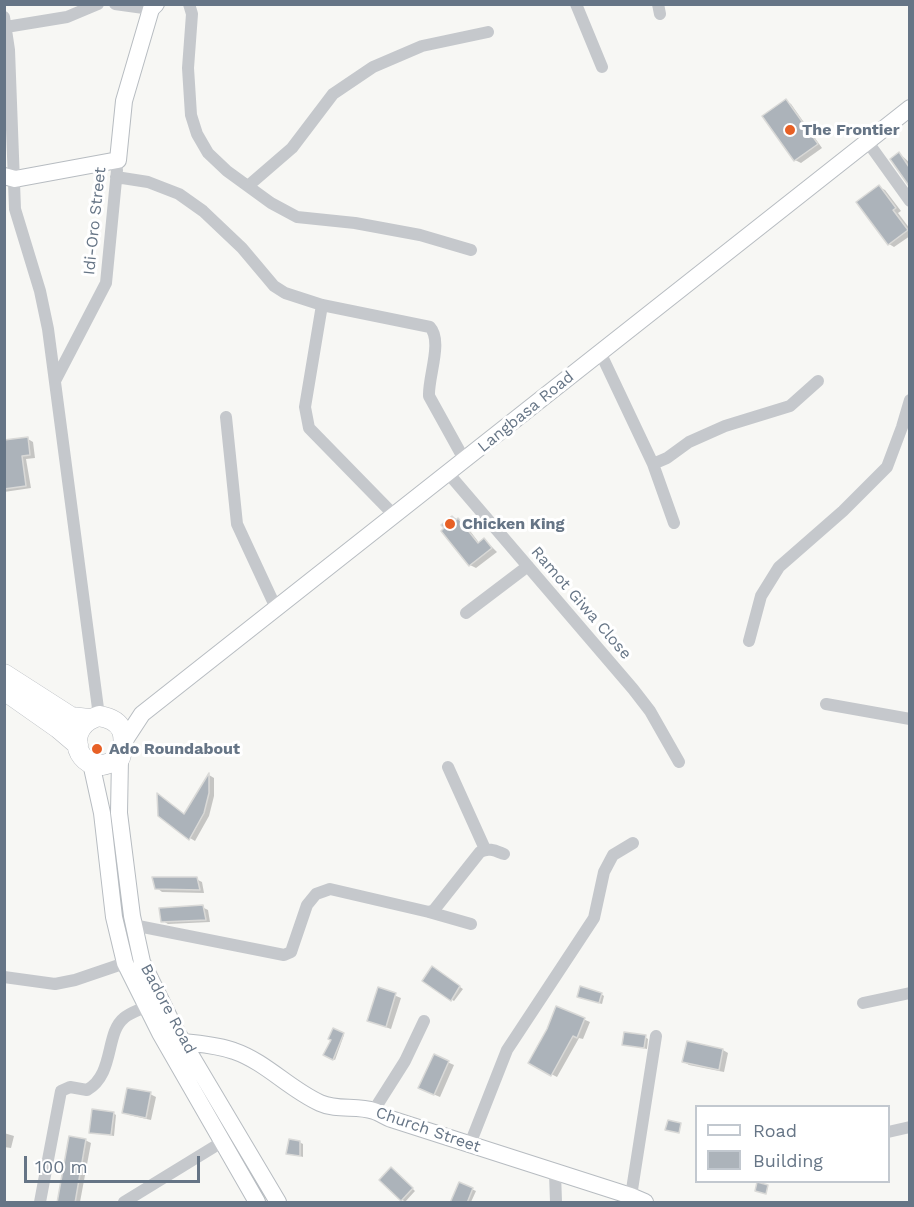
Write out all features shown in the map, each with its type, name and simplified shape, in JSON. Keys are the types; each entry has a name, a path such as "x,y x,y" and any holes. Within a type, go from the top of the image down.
{"main road":[{"path":"4,674 71,717 110,731"},
{"path":"4,690 78,745"},
{"path":"80,728 110,731 103,765 91,763 82,757 77,734 80,728"}],"street":[{"path":"98,4 67,17 5,22 10,177 15,209 40,291 48,329 110,731"},
{"path":"115,4 154,7 124,101 117,168"},
{"path":"189,4 192,14 188,80 191,115 197,134 208,153 227,171 271,203 297,217 355,223 420,235 471,250"},
{"path":"576,4 602,68"},
{"path":"248,186 292,148 333,94 373,67 422,46 488,32"},
{"name":"Langbasa Road","path":"110,731 142,714 909,108"},
{"path":"867,141 909,201"},
{"path":"10,177 117,168 179,194 203,211 242,248 274,286 285,293 322,305 430,327 436,333 429,396 465,461"},
{"name":"Idi-Oro Street","path":"55,381 106,283 117,168"},
{"path":"322,305 305,407 309,428 395,516"},
{"path":"600,352 653,464 674,523"},
{"path":"653,464 667,458 689,442 724,426 790,406 818,381"},
{"path":"748,641 761,596 779,567 843,511 887,467 902,428 909,400"},
{"path":"226,417 237,524 276,608"},
{"name":"Ramot Giwa Close","path":"448,473 633,689 650,711 679,762"},
{"path":"466,613 528,566"},
{"path":"826,704 909,719"},
{"name":"Badore Road","path":"110,731 118,773 119,813 137,947 163,1007 278,1203"},
{"name":"Badore Road","path":"91,763 102,813 114,917 125,963 145,1007 257,1203"},
{"path":"448,767 485,849"},
{"path":"470,1144 507,1050 594,918 604,872 613,855 633,843"},
{"path":"429,912 435,910 480,852 485,849 504,854"},
{"path":"133,925 284,955 291,952 306,905 316,894 330,889 471,924"},
{"path":"4,977 55,984 75,980 125,963"},
{"path":"863,1003 909,993"},
{"path":"40,1203 62,1091 70,1087 87,1090 96,1085 102,1075 123,1018 145,1007"},
{"path":"374,1110 405,1061 424,1021"},
{"path":"638,1199 656,1036"},
{"name":"Church Street","path":"184,1042 219,1046 236,1051 262,1065 292,1088 321,1104 338,1108 374,1110 391,1119 638,1199"},
{"path":"890,1132 909,1127"},
{"path":"124,1203 222,1142"},
{"path":"555,1173 556,1203"}],"building":[{"name":"The Frontier","path":"786,99 818,144 794,161 762,116"},
{"path":"899,152 909,167 909,186 890,159"},
{"path":"879,185 896,208 893,210 908,230 888,245 856,202"},
{"path":"28,437 30,455 22,456 26,486 4,489 4,440"},
{"path":"452,516 456,520 458,518 478,543 484,538 492,548 469,566 441,531 444,528 441,525"},
{"path":"209,773 209,793 204,813 189,840 158,816 157,793 184,814"},
{"path":"152,877 197,877 200,890 155,889"},
{"path":"203,905 206,920 161,922 159,908"},
{"path":"432,966 460,986 451,1001 422,981"},
{"path":"580,986 602,993 599,1003 577,997"},
{"path":"378,987 396,993 386,1027 367,1021"},
{"path":"556,1006 585,1018 577,1038 573,1036 551,1076 528,1063 547,1029"},
{"path":"333,1028 344,1033 333,1060 323,1055 331,1040 328,1039"},
{"path":"624,1032 646,1035 644,1048 622,1045"},
{"path":"687,1041 723,1049 719,1070 682,1062"},
{"path":"434,1054 449,1061 434,1095 418,1088"},
{"path":"127,1088 151,1092 146,1118 122,1113"},
{"path":"92,1109 114,1112 111,1135 89,1133"},
{"path":"668,1120 681,1123 679,1133 665,1130"},
{"path":"69,1136 86,1139 75,1203 57,1203"},
{"path":"289,1139 300,1141 300,1156 286,1154"},
{"path":"391,1167 413,1188 401,1201 379,1180"},
{"path":"459,1182 473,1188 467,1203 450,1203"},
{"path":"757,1183 768,1185 766,1194 755,1191"}],"place":[{"name":"The Frontier","path":"790,130"},
{"name":"Chicken King","path":"450,524"},
{"name":"Ado Roundabout","path":"97,749"}]}
